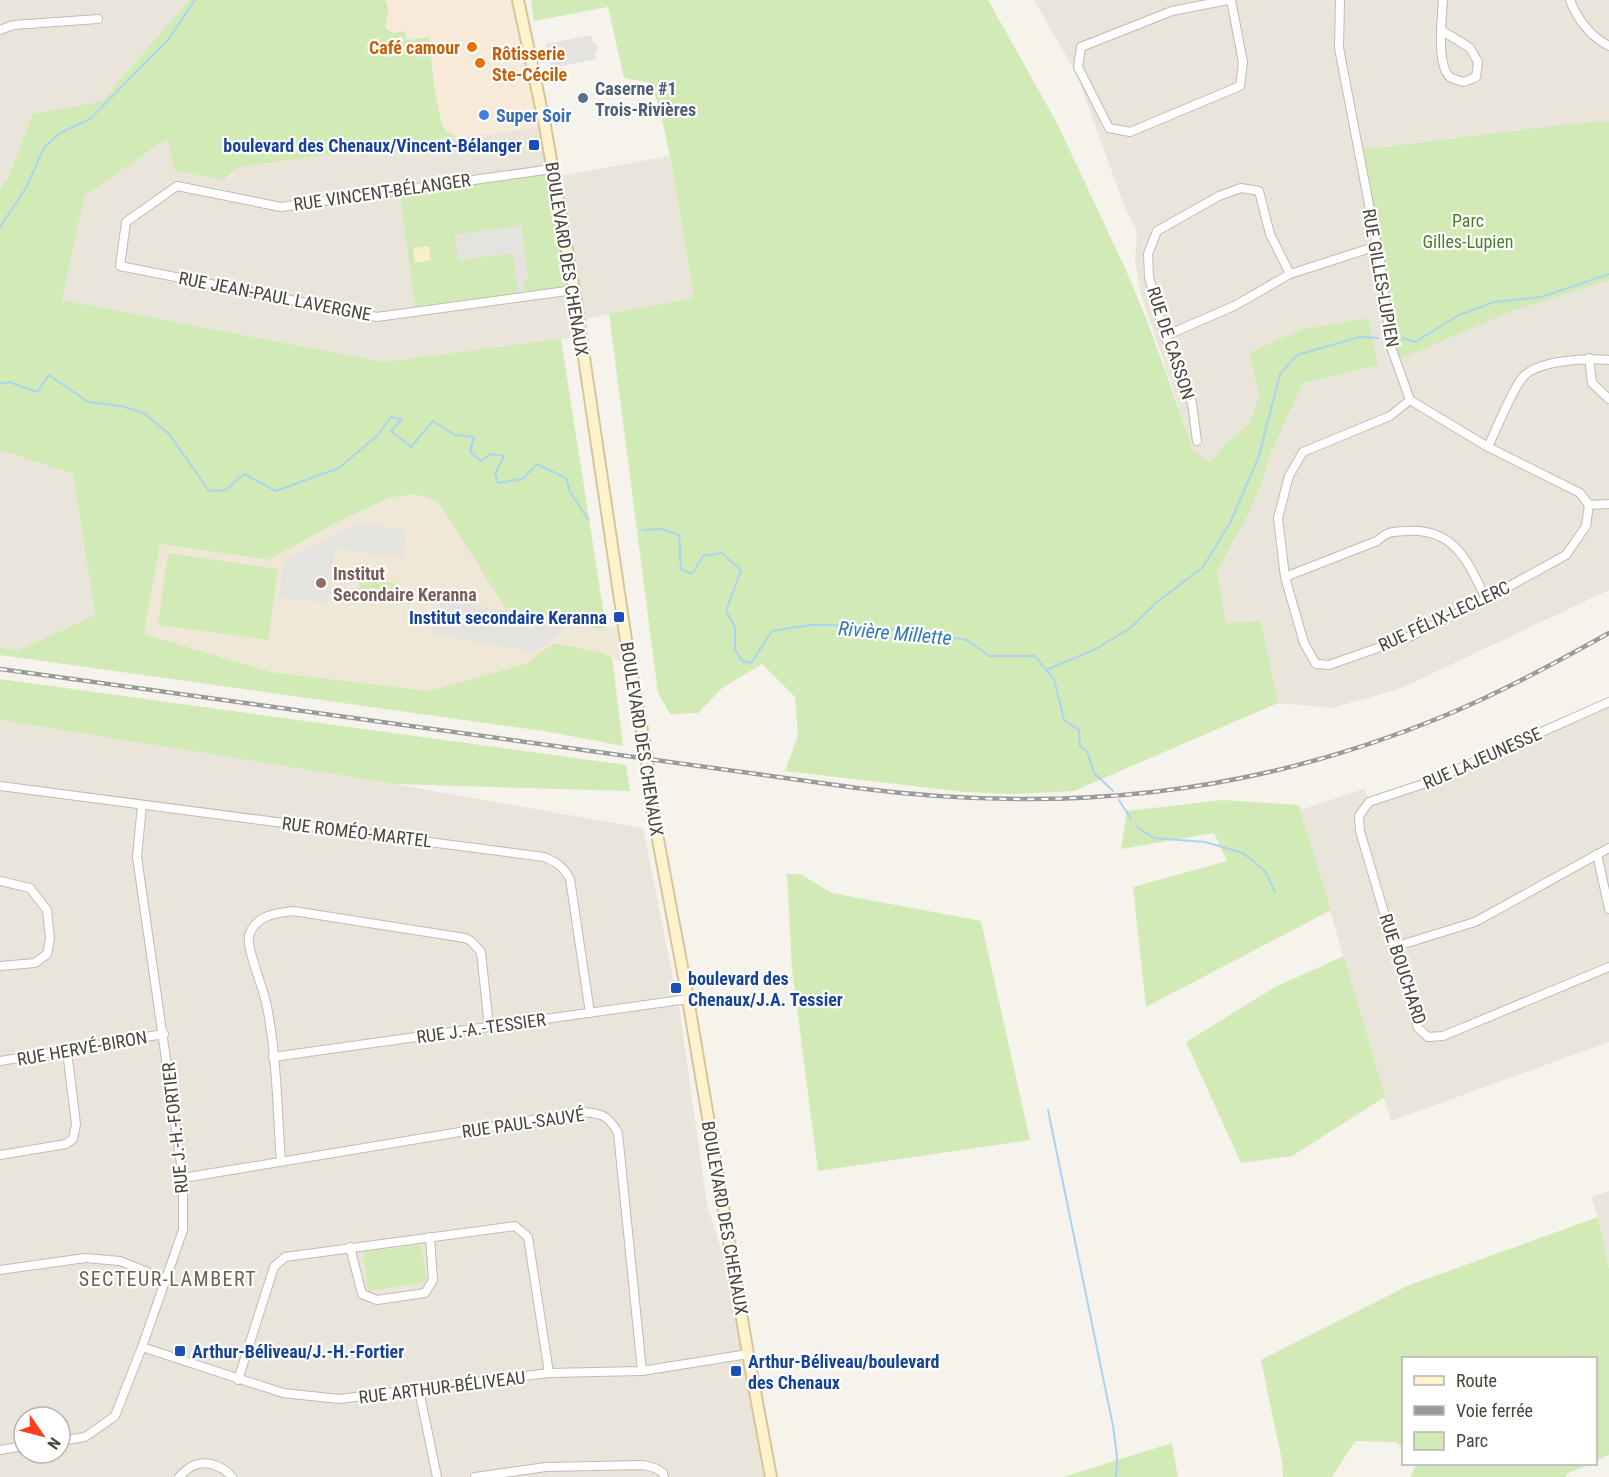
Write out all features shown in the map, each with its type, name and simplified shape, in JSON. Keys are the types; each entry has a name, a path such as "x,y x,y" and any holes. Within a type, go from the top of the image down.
{"main road":[{"name":"BOULEVARD DES CHENAUX","path":"518,0 574,290 650,797 688,999 771,1477"}],"street":[{"path":"1230,0 1243,62 1240,86 1130,132 1109,128 1078,68 1081,47 1172,11 1230,0"},
{"name":"RUE GILLES-LUPIEN","path":"1340,0 1339,48 1377,246 1391,347 1410,400"},
{"path":"1441,30 1470,48 1478,62 1476,77 1464,82 1450,77 1442,65 1441,30 1443,0"},
{"path":"1570,0 1574,12 1596,40 1609,46"},
{"path":"0,30 13,25 98,19"},
{"name":"RUE VINCENT-BÉLANGER","path":"120,266 126,222 177,186 281,207 552,169"},
{"name":"RUE DE CASSON","path":"1197,441 1191,403 1165,336 1149,277 1148,254 1157,231 1219,196 1241,188 1259,191 1270,234 1290,274"},
{"path":"1165,336 1234,306 1290,274 1377,246"},
{"name":"RUE JEAN-PAUL LAVERGNE","path":"120,266 377,317 574,290"},
{"path":"1488,447 1521,377 1534,367 1589,358 1609,360"},
{"path":"1589,358 1592,383 1609,399"},
{"path":"1410,400 1488,447 1580,493 1589,505 1609,504"},
{"name":"RUE FÉLIX-LECLERC","path":"1410,400 1390,416 1303,452 1289,476 1278,518 1285,577 1304,643 1316,664 1329,665 1409,637 1486,599 1566,555 1586,526 1589,505"},
{"path":"1285,577 1377,541 1386,532 1420,530 1451,541 1467,558 1486,599"},
{"name":"RUE LAJEUNESSE","path":"1359,816 1369,802 1429,782 1609,702"},
{"name":"RUE ROMÉO-MARTEL","path":"0,786 544,857 552,860 566,870 570,879 590,1012"},
{"name":"RUE J.-H.-FORTIER","path":"72,1439 85,1437 116,1416 183,1230 183,1178 137,856 142,805"},
{"name":"RUE BOUCHARD","path":"1359,816 1360,831 1418,1028 1428,1037 1443,1036 1609,967"},
{"path":"1394,946 1475,922 1609,848"},
{"path":"1597,854 1609,909"},
{"path":"0,882 30,888 47,910 50,939 47,954 35,963 0,966"},
{"path":"281,1161 273,1057 266,1002 248,943 252,927 260,920 272,914 292,911 458,936 471,941 481,952 483,960 489,1027"},
{"name":"RUE J.-A.-TESSIER","path":"273,1057 688,999"},
{"name":"RUE HERVÉ-BIRON","path":"0,1061 164,1034"},
{"path":"0,1155 66,1144 73,1139 76,1124 67,1051"},
{"name":"RUE PAUL-SAUVÉ","path":"183,1178 580,1112 606,1116 618,1133 642,1371"},
{"path":"238,1380 274,1267 285,1257 515,1227 528,1236 549,1373"},
{"path":"350,1247 362,1294 377,1300 425,1293 433,1280 430,1237"},
{"path":"0,1270 85,1258 120,1261 165,1279"},
{"name":"RUE ARTHUR-BÉLIVEAU","path":"142,1347 283,1393 339,1399 549,1373 642,1371 748,1354"},
{"path":"419,1390 437,1477"},
{"path":"179,1477 194,1465 211,1463 228,1472 232,1477"},
{"path":"475,1477 546,1467 643,1465 655,1468 663,1473 664,1477"}],"shaded area":[{"path":"0,0 189,0 102,101 33,114 9,175 0,190"},
{"path":"385,0 518,0 545,126 457,137 446,131 442,125 434,85 429,37 406,40 385,26 389,10"},
{"path":"1034,0 1609,0 1609,590 1399,689 1332,708 1278,703 1261,621 1226,623 1217,571 1248,515 1261,485 1270,455 1303,383 1377,365 1368,318 1303,329 1259,395 1250,424 1227,443 1210,462 1192,450 1141,295 1135,261 1137,231 1125,208 1077,75"},
{"path":"591,35 598,51 594,52 596,59 551,68 549,59 531,63 529,55 547,52 546,44"},
{"path":"545,126 552,169 473,179 416,311 554,177 670,156 694,298 579,320 581,337 383,362 62,300 85,195 167,139 229,178 239,167"},
{"path":"521,226 528,279 522,280 525,296 519,297 513,253 458,260 455,235"},
{"path":"0,450 73,474 95,615 17,651 0,647"},
{"name":"Institut Secondaire Keranna","path":"415,494 438,502 505,606 597,629 622,625 627,664 599,652 555,643 525,664 429,691 271,672 144,634 160,544 269,560 336,523 388,498"},
{"path":"357,523 407,530 403,558 335,548 328,604 278,597 283,562"},
{"path":"438,597 570,625 536,652 432,634"},
{"path":"1609,702 1609,1042 1391,1121 1301,810 1364,789 1372,804"},
{"path":"0,720 394,784 643,828 680,1013 707,1205 756,1357 777,1477 0,1477"},
{"path":"1609,1191 1609,1269 1598,1217 1591,1197"}],"green space":[{"path":"189,0 385,0 389,10 385,27 393,33 405,31 407,40 429,37 434,85 442,125 446,131 457,137 239,167 224,180 175,171 167,139 85,195 62,300 383,362 561,339 606,628 598,629 505,607 438,502 415,494 388,498 336,523 269,560 160,544 144,634 271,672 429,691 525,664 554,643 599,652 612,657 623,746 550,732 0,655 0,647 17,651 95,615 73,474 0,450 0,190 9,175 33,114 102,101"},
{"path":"531,0 988,0 1057,123 1125,268 1146,318 1192,450 1210,462 1250,423 1259,395 1249,353 1303,329 1368,318 1378,365 1303,383 1270,455 1261,485 1248,515 1217,571 1226,623 1261,621 1278,703 1074,791 1016,794 964,792 785,771 798,736 795,697 762,664 722,688 698,713 670,714 658,693 609,314 694,298 670,156 660,110 651,83 624,78 608,7 534,21"},
{"name":"Parc Gilles-Lupien","path":"1588,122 1609,122 1609,280 1515,310 1397,360 1360,150"},
{"path":"552,169 574,290 525,296 522,279 528,279 521,226 456,235 459,260 513,253 519,297 416,312 399,190"},
{"path":"168,553 278,569 268,640 158,625"},
{"path":"360,579 395,583 393,600 358,595"},
{"path":"0,679 626,765 630,791 394,784 0,720"},
{"path":"1223,800 1299,805 1331,910 1146,1007 1133,887 1227,861 1214,833 1121,849 1127,811"},
{"path":"787,874 800,874 832,893 981,921 1030,1140 818,1171 792,969"},
{"path":"1344,956 1385,1097 1292,1156 1241,1163 1186,1042 1277,986"},
{"path":"1598,1217 1609,1269 1609,1455 1597,1461 1597,1357 1402,1357 1402,1447 1395,1442 1355,1441 1332,1477 1283,1477 1282,1461 1261,1360 1407,1286"},
{"path":"421,1245 427,1282 368,1291 363,1252"},
{"path":"1172,1443 1178,1477 1063,1477"},
{"path":"1416,1465 1588,1465 1566,1474 1567,1477 1410,1477"}],"sand":[{"path":"429,246 431,260 415,263 413,248"}],"waterway":[{"path":"0,227 26,188 44,148 60,133 90,119 168,40 195,0"},
{"name":"Rivière Millette","path":"1403,338 1415,342 1459,315 1494,302 1541,297 1609,274"},
{"name":"Rivière Millette","path":"642,530 662,529 679,535 681,569 692,574 703,556 722,553 741,570 726,611 735,627 735,649 742,661 751,663 772,631 811,625 844,625 854,629 900,629 967,640 989,656 1035,656 1046,670 1096,649 1130,628 1157,602 1203,567 1230,523 1259,456 1280,374 1297,355 1360,337 1378,338"},
{"name":"Rivière Millette","path":"0,384 9,382 37,392 49,375 88,402 121,406 144,413 170,435 209,491 226,490 244,474 276,491 339,468 378,435 391,417 402,419 391,431 411,447 433,421 455,435 474,437 470,452 481,461 491,454 504,456 495,474 498,483 522,479 537,464 566,478 570,492 588,519"},
{"path":"1046,670 1054,679 1064,720 1079,730 1080,747 1087,751 1094,773 1113,791"},
{"path":"1119,800 1131,819"},
{"path":"1137,827 1154,838 1205,842 1243,853 1265,871 1275,892"},
{"path":"1048,1110 1113,1426 1117,1456 1116,1477"}],"railway":[{"path":"0,669 857,788 933,796 1007,799 1080,798 1153,792 1225,781 1296,766 1368,744 1483,699 1609,633"}],"place":[{"name":"Café camour","path":"472,47"},
{"name":"Rôtisserie Ste-Cécile","path":"480,63"},
{"name":"Caserne #1 Trois-Rivières","path":"583,98"},
{"name":"Super Soir","path":"484,115"},
{"name":"boulevard des Chenaux/Vincent-Bélanger","path":"534,145"},
{"name":"Institut Secondaire Keranna","path":"321,583"},
{"name":"Institut secondaire Keranna","path":"619,617"},
{"name":"boulevard des Chenaux/J.A. Tessier","path":"676,988"},
{"name":"Arthur-Béliveau/J.-H.-Fortier","path":"180,1351"},
{"name":"Arthur-Béliveau/boulevard des Chenaux","path":"736,1371"}],"district":[{"name":"SECTEUR-LAMBERT","path":"168,1279"}]}
